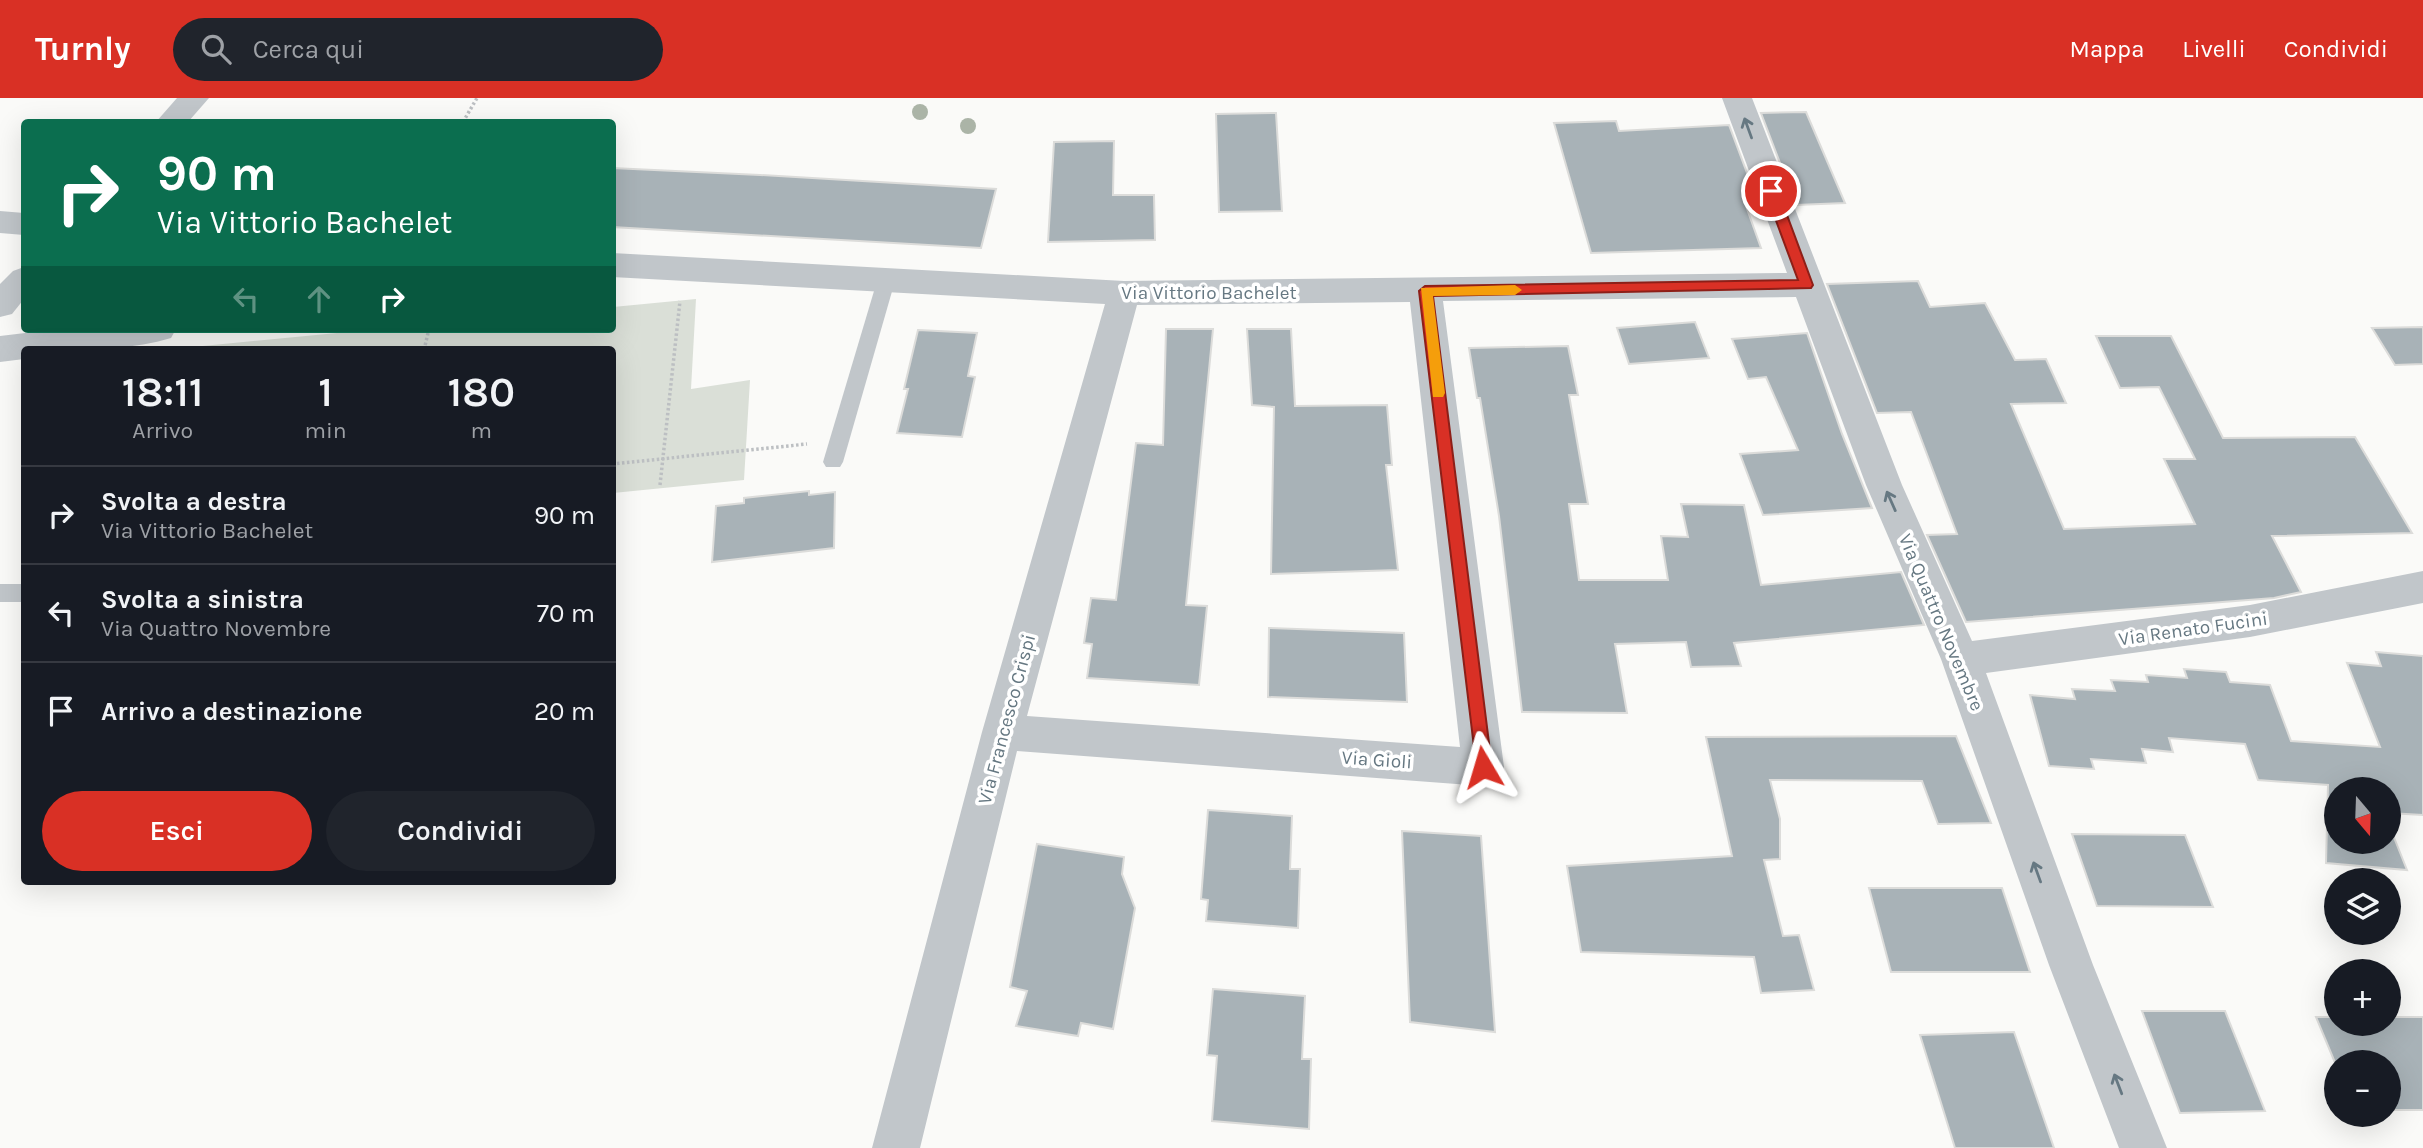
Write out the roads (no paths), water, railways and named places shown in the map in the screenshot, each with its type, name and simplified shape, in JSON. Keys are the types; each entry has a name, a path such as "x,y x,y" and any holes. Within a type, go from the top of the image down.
{"street":[{"path":"175,119 194,98"},
{"name":"Via Quattro Novembre","path":"1737,98 1884,485 1961,659 2071,965 2143,1148"},
{"path":"0,222 21,224"},
{"name":"Via Vittorio Bachelet","path":"616,265 697,275 1124,293 1806,285"},
{"path":"616,286 697,275"},
{"path":"0,305 21,282"},
{"name":"Via Gioli","path":"1002,732 1483,767 1425,291"},
{"name":"Via Francesco Crispi","path":"896,1148 1002,732 1124,293"},
{"path":"0,349 91,333"},
{"name":"Via Renato Fucini","path":"1961,659 2250,621 2423,587"}],"lane":[{"path":"833,462 886,281"},
{"path":"0,593 21,593"}]}
